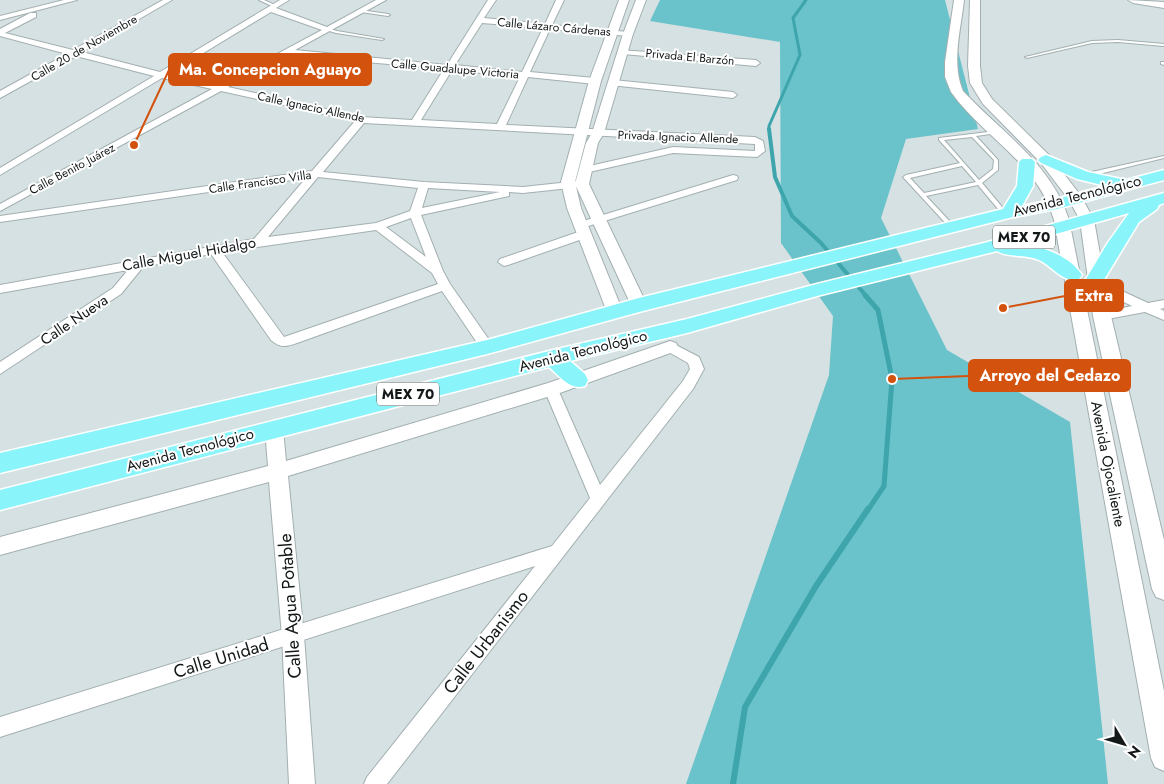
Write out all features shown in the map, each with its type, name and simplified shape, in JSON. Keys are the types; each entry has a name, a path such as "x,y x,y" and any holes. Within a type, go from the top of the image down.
{"main road":[{"name":"Avenida Ojocaliente","path":"959,0 951,62 951,77 957,92 1027,162 1046,184 1087,220 1095,281 1102,316 1164,590"},
{"name":"Avenida Ojocaliente","path":"975,0 974,66 976,83 987,101 1046,160 1067,201 1063,226 1164,758"},
{"path":"1046,160 1083,176 1124,185"},
{"path":"1007,213 1025,186 1027,162"},
{"name":"Avenida Tecnológico","path":"0,464 488,347 639,305 1007,213 1067,201 1164,175"},
{"path":"1095,281 1112,248 1133,218 1161,199"},
{"name":"Avenida Tecnológico","path":"0,500 553,358 687,326 817,290 986,248 1161,199"},
{"path":"986,248 1030,249 1053,258 1073,275"},
{"path":"670,347 687,326"},
{"path":"553,358 578,380"},
{"path":"274,429 301,400 322,386"}],"street":[{"path":"0,18 73,0"},
{"name":"Calle 20 de Noviembre","path":"0,95 168,0"},
{"path":"0,172 285,0"},
{"name":"Calle Benito Juárez","path":"0,208 224,88 382,0"},
{"path":"415,122 447,68 492,0"},
{"path":"501,126 560,0"},
{"path":"615,312 582,230 568,184 580,132 595,81 624,0"},
{"path":"639,305 582,184 592,143 598,133 628,34 641,0"},
{"path":"1133,0 1164,4"},
{"path":"0,33 52,5"},
{"path":"273,7 327,29"},
{"name":"Calle Lázaro Cárdenas","path":"479,20 628,34"},
{"name":"Calle Ignacio Allende","path":"0,33 162,75 361,120 501,126 598,133"},
{"name":"Calle Guadalupe Victoria","path":"286,52 595,81"},
{"name":"Privada El Barzón","path":"623,52 756,63"},
{"path":"613,83 733,95"},
{"path":"258,242 361,120"},
{"name":"Privada Ignacio Allende","path":"585,170 673,150 756,154 760,152 758,141 598,133"},
{"name":"Calle Francisco Villa","path":"0,219 315,174 424,185 523,190 582,184"},
{"path":"504,262 582,230 598,220 733,178"},
{"path":"424,185 415,213 437,270 445,286 488,347"},
{"name":"Calle Miguel Hidalgo","path":"0,289 258,242 378,226 415,213 523,190"},
{"path":"378,226 437,270"},
{"path":"214,250 276,337 282,342 445,286"},
{"name":"Calle Nueva","path":"0,369 117,291 140,263"},
{"path":"1095,281 1164,316"},
{"path":"1102,316 1164,304"},
{"name":"Avenida Tecnológico","path":"0,546 279,471 551,389 670,347"},
{"name":"Calle Urbanismo","path":"374,784 688,386 697,370 694,360 683,352 670,347"},
{"path":"551,389 599,500"},
{"name":"Calle Agua Potable","path":"274,429 293,636 302,784"},
{"name":"Calle Unidad","path":"0,727 556,552"}],"lane":[{"path":"261,0 273,7"},
{"path":"360,11 388,15"},
{"path":"327,29 382,39"},
{"path":"1027,57 1092,42 1118,40 1164,45"},
{"path":"996,132 941,139 1007,213"},
{"path":"922,195 979,183 996,169 996,160 973,135"},
{"path":"1083,176 1164,157"},
{"path":"952,227 906,177 963,164"}],"shaded area":[{"path":"660,0 945,0 978,129 906,139 881,218 947,350 1070,422 1108,784 686,784 829,375 833,316 781,243 780,42 650,21"}],"waterway":[{"path":"769,129 800,55 793,18 806,0"},
{"path":"769,129 775,177 792,216 821,243 867,297"},
{"path":"865,295 878,310 892,379 884,486 868,510"},
{"path":"733,784 745,707 816,586 868,509"}],"place":[{"name":"Ma. Concepcion Aguayo","path":"134,145"},
{"name":"Extra","path":"1003,308"},
{"name":"Arroyo del Cedazo","path":"892,379"}]}
